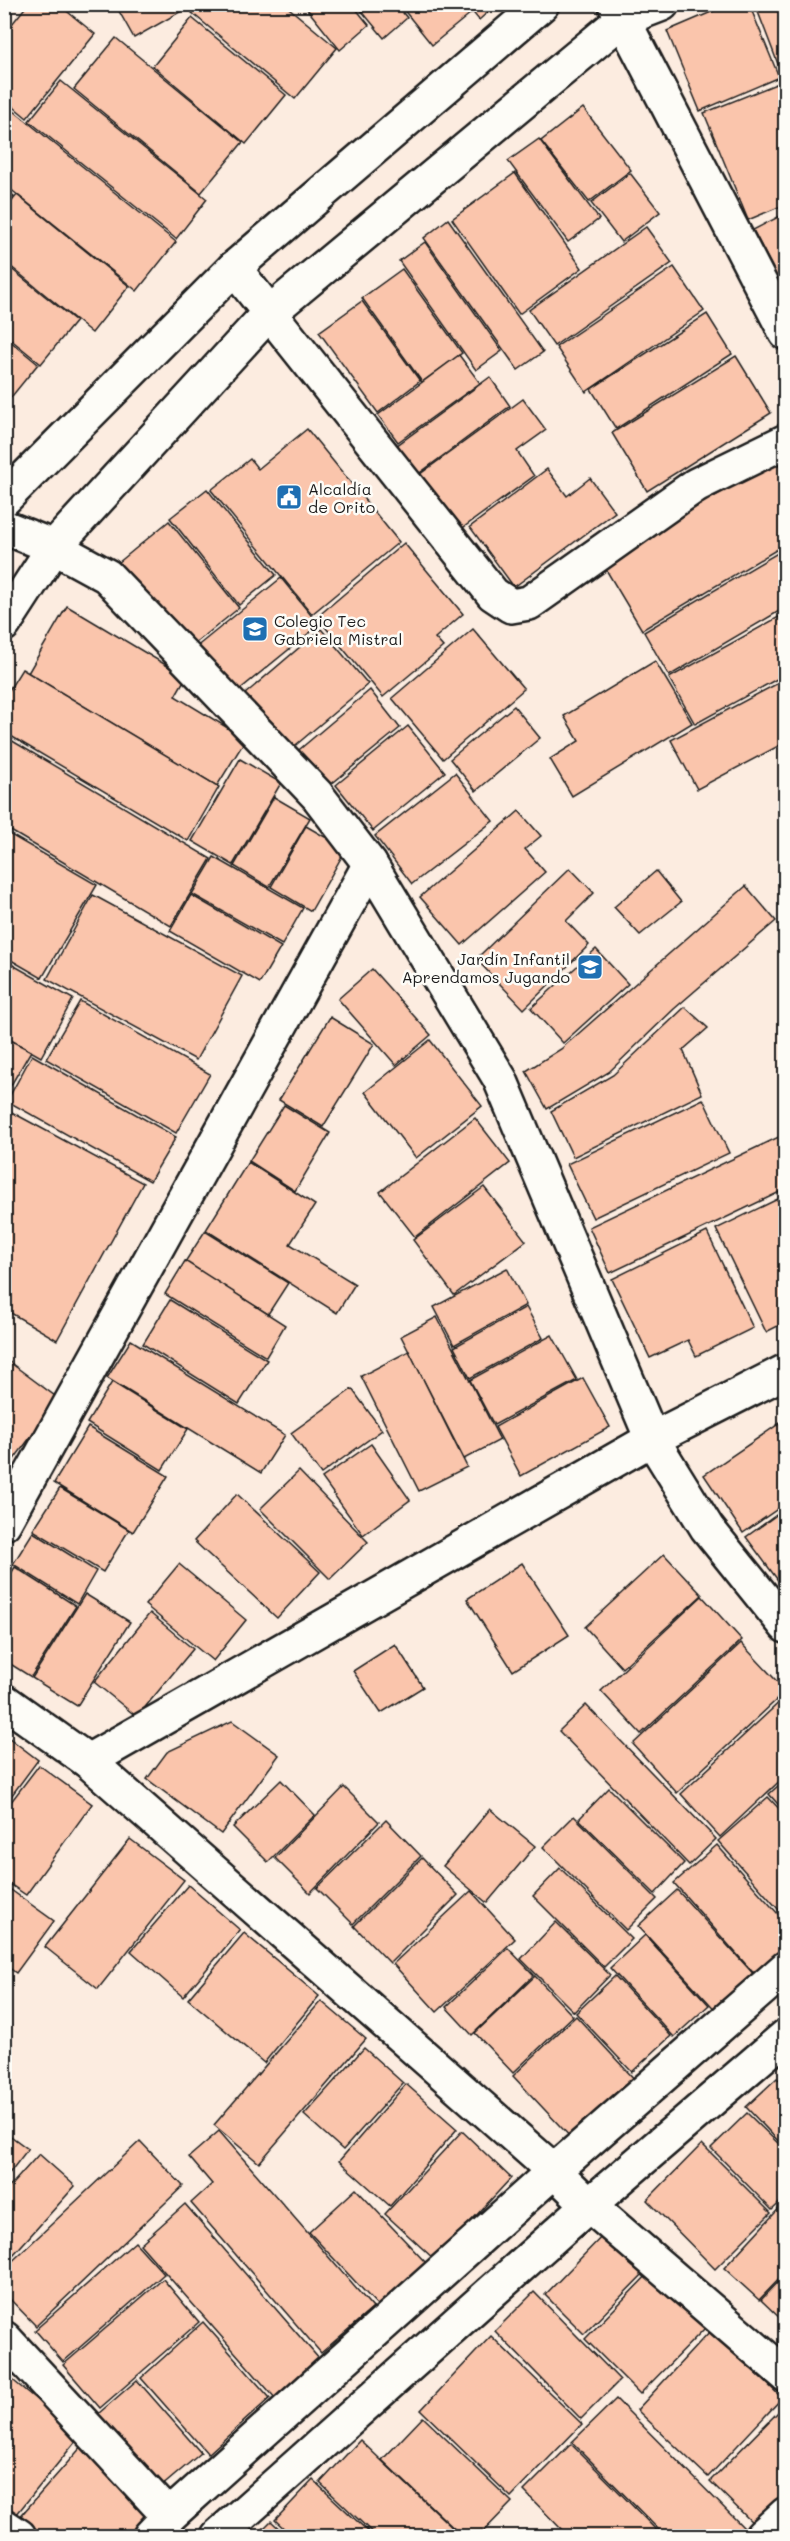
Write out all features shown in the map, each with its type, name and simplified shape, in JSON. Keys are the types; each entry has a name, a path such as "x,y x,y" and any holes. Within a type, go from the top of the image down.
{"street":[{"path":"4,499 234,268 542,4"},
{"path":"4,624 54,546 269,313 619,12 662,4"},
{"path":"619,12 786,333"},
{"path":"234,268 492,594 511,606 529,603 696,485 786,441"},
{"path":"4,527 54,546 107,576 317,795 370,864 501,1079 652,1439 707,1528 786,1626"},
{"path":"4,1523 370,864"},
{"path":"88,1761 652,1439 786,1371"},
{"path":"4,1701 88,1761 554,2171 589,2205 786,2375"},
{"path":"4,2338 159,2526 554,2171 786,1968"},
{"path":"218,2536 589,2205 786,2036"},
{"path":"762,2536 786,2514"},
{"path":"4,2526 19,2536"}],"building":[{"path":"28,4 58,4 95,34 27,118 4,99 4,34"},
{"path":"115,4 194,4 134,38"},
{"path":"199,4 284,4 337,48 295,99 192,13"},
{"path":"303,4 352,4 369,25 340,50"},
{"path":"356,4 396,4 407,18 384,38"},
{"path":"399,4 464,4 471,13 432,45"},
{"path":"466,4 497,4 479,20"},
{"path":"730,4 749,4 779,77 700,111 667,31"},
{"path":"755,4 786,4 786,85"},
{"path":"192,18 286,95 246,144 153,66"},
{"path":"116,38 243,142 201,193 74,89"},
{"path":"61,81 207,199 176,239 29,121"},
{"path":"781,82 786,93 786,204 748,220 704,113"},
{"path":"4,103 176,242 137,291 4,184"},
{"path":"583,108 631,170 589,202 541,141"},
{"path":"539,139 599,219 568,242 508,161"},
{"path":"515,173 582,268 519,314 452,219"},
{"path":"630,173 660,212 621,242 591,203"},
{"path":"4,188 14,196 4,208"},
{"path":"17,195 129,286 92,333 4,261 4,211"},
{"path":"786,213 786,294 753,230"},
{"path":"448,219 543,352 518,370 424,238"},
{"path":"646,227 672,263 554,346 529,310"},
{"path":"425,242 502,351 476,370 399,261"},
{"path":"4,263 76,321 41,364 4,334"},
{"path":"674,267 704,311 586,392 556,347"},
{"path":"402,269 462,353 422,382 362,298"},
{"path":"362,301 420,381 378,413 319,332"},
{"path":"707,314 732,354 616,429 591,389"},
{"path":"4,336 38,364 4,406"},
{"path":"459,355 480,383 398,442 378,415"},
{"path":"736,356 771,413 647,491 612,433"},
{"path":"490,377 510,406 417,475 396,446"},
{"path":"523,399 546,430 517,451 534,476 453,535 412,480"},
{"path":"307,429 399,542 312,614 211,490 250,459 258,469"},
{"path":"786,454 786,544 642,630 602,563"},
{"path":"547,469 567,496 590,478 615,512 514,587 470,527"},
{"path":"207,489 276,575 239,605 170,518"},
{"path":"169,521 239,608 187,650 118,563"},
{"path":"404,543 463,614 435,638 443,647 383,697 317,617"},
{"path":"786,548 786,607 669,676 644,632"},
{"path":"281,578 319,625 228,699 190,652"},
{"path":"67,606 186,677 175,696 246,739 217,786 28,673"},
{"path":"786,613 786,674 695,724 669,678"},
{"path":"321,629 368,684 284,755 238,700"},
{"path":"473,629 524,689 443,759 392,698"},
{"path":"655,661 692,723 572,796 550,759 579,741 564,716"},
{"path":"22,669 219,787 188,841 4,732 4,698"},
{"path":"786,679 786,742 697,789 671,740"},
{"path":"370,690 400,728 324,790 294,754"},
{"path":"514,706 540,738 476,791 450,759"},
{"path":"408,726 445,772 373,831 336,785"},
{"path":"4,736 211,859 171,926 4,827"},
{"path":"240,759 281,783 233,865 192,841"},
{"path":"455,773 493,821 412,884 375,836"},
{"path":"274,797 310,818 269,887 234,866"},
{"path":"519,811 541,836 525,849 545,872 462,945 420,897"},
{"path":"306,826 346,849 311,911 271,887"},
{"path":"4,831 97,885 42,978 4,956"},
{"path":"214,857 303,908 282,945 192,894"},
{"path":"570,868 594,893 566,921 589,945 524,1009 476,959"},
{"path":"656,871 681,902 640,935 614,907"},
{"path":"746,886 776,921 674,1009 609,1072 547,1109 526,1071 561,1049"},
{"path":"93,895 242,976 196,1060 47,979"},
{"path":"191,895 281,947 260,983 170,931"},
{"path":"596,949 628,984 563,1043 531,1008"},
{"path":"4,960 73,999 41,1057 4,1036"},
{"path":"372,969 431,1035 396,1065 338,999"},
{"path":"80,1001 210,1074 176,1133 46,1059"},
{"path":"685,1007 708,1028 683,1050 702,1094 573,1157 551,1111 613,1075"},
{"path":"330,1017 374,1044 323,1127 279,1100"},
{"path":"4,1037 31,1051 4,1097"},
{"path":"430,1040 482,1106 416,1158 365,1092"},
{"path":"32,1055 176,1137 150,1181 7,1101"},
{"path":"703,1099 729,1153 593,1218 567,1164"},
{"path":"284,1105 330,1133 295,1191 249,1161"},
{"path":"4,1108 143,1183 57,1340 4,1309"},
{"path":"475,1118 510,1163 415,1237 380,1192"},
{"path":"783,1135 786,1140 786,1189 610,1273 589,1227"},
{"path":"248,1162 315,1205 290,1244 355,1284 337,1313 206,1230"},
{"path":"484,1187 526,1241 454,1295 413,1240"},
{"path":"786,1195 786,1322 766,1332 716,1229"},
{"path":"205,1231 288,1283 268,1314 185,1262"},
{"path":"707,1232 753,1328 696,1356 688,1340 650,1358 612,1279"},
{"path":"185,1261 285,1325 266,1357 165,1294"},
{"path":"507,1268 526,1305 454,1345 434,1307"},
{"path":"170,1300 267,1360 239,1404 143,1344"},
{"path":"526,1307 543,1338 470,1378 454,1347"},
{"path":"437,1317 500,1440 464,1459 401,1336"},
{"path":"552,1335 577,1380 494,1425 470,1380"},
{"path":"131,1340 285,1435 261,1473 107,1378"},
{"path":"409,1351 467,1467 419,1491 361,1376"},
{"path":"4,1358 59,1399 12,1462 4,1456"},
{"path":"583,1378 610,1427 521,1476 495,1427"},
{"path":"112,1382 188,1429 162,1470 87,1423"},
{"path":"352,1389 382,1430 321,1474 291,1433"},
{"path":"786,1419 786,1503 743,1533 704,1475"},
{"path":"88,1427 168,1476 133,1532 54,1483"},
{"path":"371,1444 410,1500 363,1535 322,1478"},
{"path":"4,1461 18,1471 4,1489"},
{"path":"299,1471 368,1542 330,1579 260,1509"},
{"path":"60,1488 129,1530 103,1572 33,1530"},
{"path":"237,1494 320,1572 277,1618 194,1541"},
{"path":"786,1508 786,1579 780,1583 746,1537"},
{"path":"33,1532 96,1571 77,1604 13,1564"},
{"path":"664,1554 702,1595 622,1668 585,1627"},
{"path":"522,1563 569,1635 513,1671 467,1599"},
{"path":"179,1564 246,1620 213,1661 145,1605"},
{"path":"15,1567 76,1606 31,1677 4,1660 4,1585"},
{"path":"85,1594 130,1622 77,1706 32,1678"},
{"path":"702,1596 742,1640 641,1734 601,1691"},
{"path":"150,1613 193,1649 137,1717 94,1682"},
{"path":"741,1643 786,1691 677,1793 633,1744"},
{"path":"395,1644 423,1687 381,1713 353,1671"},
{"path":"786,1696 786,1775 720,1837 681,1794"},
{"path":"586,1705 716,1839 689,1865 559,1731"},
{"path":"232,1721 279,1755 221,1834 147,1779 167,1752"},
{"path":"4,1734 38,1760 6,1803 4,1802"},
{"path":"39,1765 92,1804 26,1895 4,1880 4,1811"},
{"path":"786,1779 786,1813 769,1794"},
{"path":"281,1780 315,1815 268,1862 233,1827"},
{"path":"344,1787 379,1822 310,1893 275,1858"},
{"path":"609,1788 684,1863 655,1894 579,1819"},
{"path":"768,1797 786,1816 786,1918 718,1841"},
{"path":"490,1809 535,1846 487,1903 443,1866"},
{"path":"574,1816 657,1899 626,1930 543,1847"},
{"path":"386,1820 421,1856 353,1924 317,1888"},
{"path":"130,1839 184,1880 98,1989 45,1947"},
{"path":"717,1845 786,1923 786,1952 757,1977 674,1883"},
{"path":"422,1858 458,1895 390,1963 354,1926"},
{"path":"560,1868 632,1939 604,1967 533,1896"},
{"path":"4,1885 54,1921 16,1973 4,1964"},
{"path":"188,1885 240,1930 183,1997 131,1951"},
{"path":"677,1890 758,1979 720,2015 638,1926"},
{"path":"471,1891 515,1939 437,2012 393,1964"},
{"path":"556,1922 610,1975 574,2012 521,1959"},
{"path":"244,1933 319,1996 264,2063 188,1999"},
{"path":"645,1935 709,2005 674,2037 610,1968"},
{"path":"508,1948 534,1975 472,2035 446,2007"},
{"path":"535,1976 573,2016 513,2073 475,2033"},
{"path":"615,1976 671,2036 632,2072 576,2013"},
{"path":"321,2001 366,2039 259,2163 214,2125"},
{"path":"576,2016 638,2083 575,2142 513,2076"},
{"path":"364,2048 403,2083 343,2150 304,2115"},
{"path":"777,2078 786,2087 786,2149 746,2107"},
{"path":"406,2084 457,2129 390,2206 339,2161"},
{"path":"747,2113 786,2151 786,2197 772,2210 711,2148"},
{"path":"4,2131 28,2149 4,2180"},
{"path":"219,2131 373,2308 321,2353 191,2203 212,2184 189,2157"},
{"path":"462,2131 511,2178 435,2260 385,2214"},
{"path":"140,2141 183,2186 36,2326 4,2293 4,2269"},
{"path":"702,2144 771,2213 715,2269 647,2200"},
{"path":"39,2154 75,2186 4,2265 4,2193"},
{"path":"356,2189 426,2263 379,2307 309,2232"},
{"path":"786,2201 786,2272 759,2300 724,2268"},
{"path":"185,2204 320,2360 276,2399 140,2244"},
{"path":"607,2231 647,2270 584,2334 545,2295"},
{"path":"135,2242 164,2274 63,2362 35,2330"},
{"path":"652,2270 708,2325 640,2394 585,2339"},
{"path":"786,2274 786,2324 761,2300"},
{"path":"163,2279 199,2322 100,2408 63,2365"},
{"path":"534,2292 620,2380 581,2419 495,2331"},
{"path":"203,2322 270,2398 208,2454 141,2378"},
{"path":"711,2330 782,2398 708,2477 637,2410"},
{"path":"491,2336 582,2424 511,2497 421,2410"},
{"path":"9,2377 80,2436 12,2520 4,2514 4,2382"},
{"path":"137,2380 201,2453 154,2493 91,2420"},
{"path":"616,2399 747,2531 742,2536 665,2536 572,2442"},
{"path":"785,2405 786,2506 761,2531 710,2481"},
{"path":"423,2417 512,2502 479,2536 462,2536 382,2460"},
{"path":"360,2440 461,2536 376,2536 320,2483"},
{"path":"571,2444 662,2536 568,2536 524,2491"},
{"path":"83,2445 158,2512 137,2536 35,2536 17,2520"},
{"path":"313,2480 373,2536 292,2536 275,2520"},
{"path":"271,2521 287,2536 256,2536"}],"place":[{"name":"Alcaldía de Orito","path":"289,497"},
{"name":"Colegio Tec Gabriela Mistral","path":"255,629"},
{"name":"Jardín Infantil Aprendamos Jugando","path":"590,967"}]}
